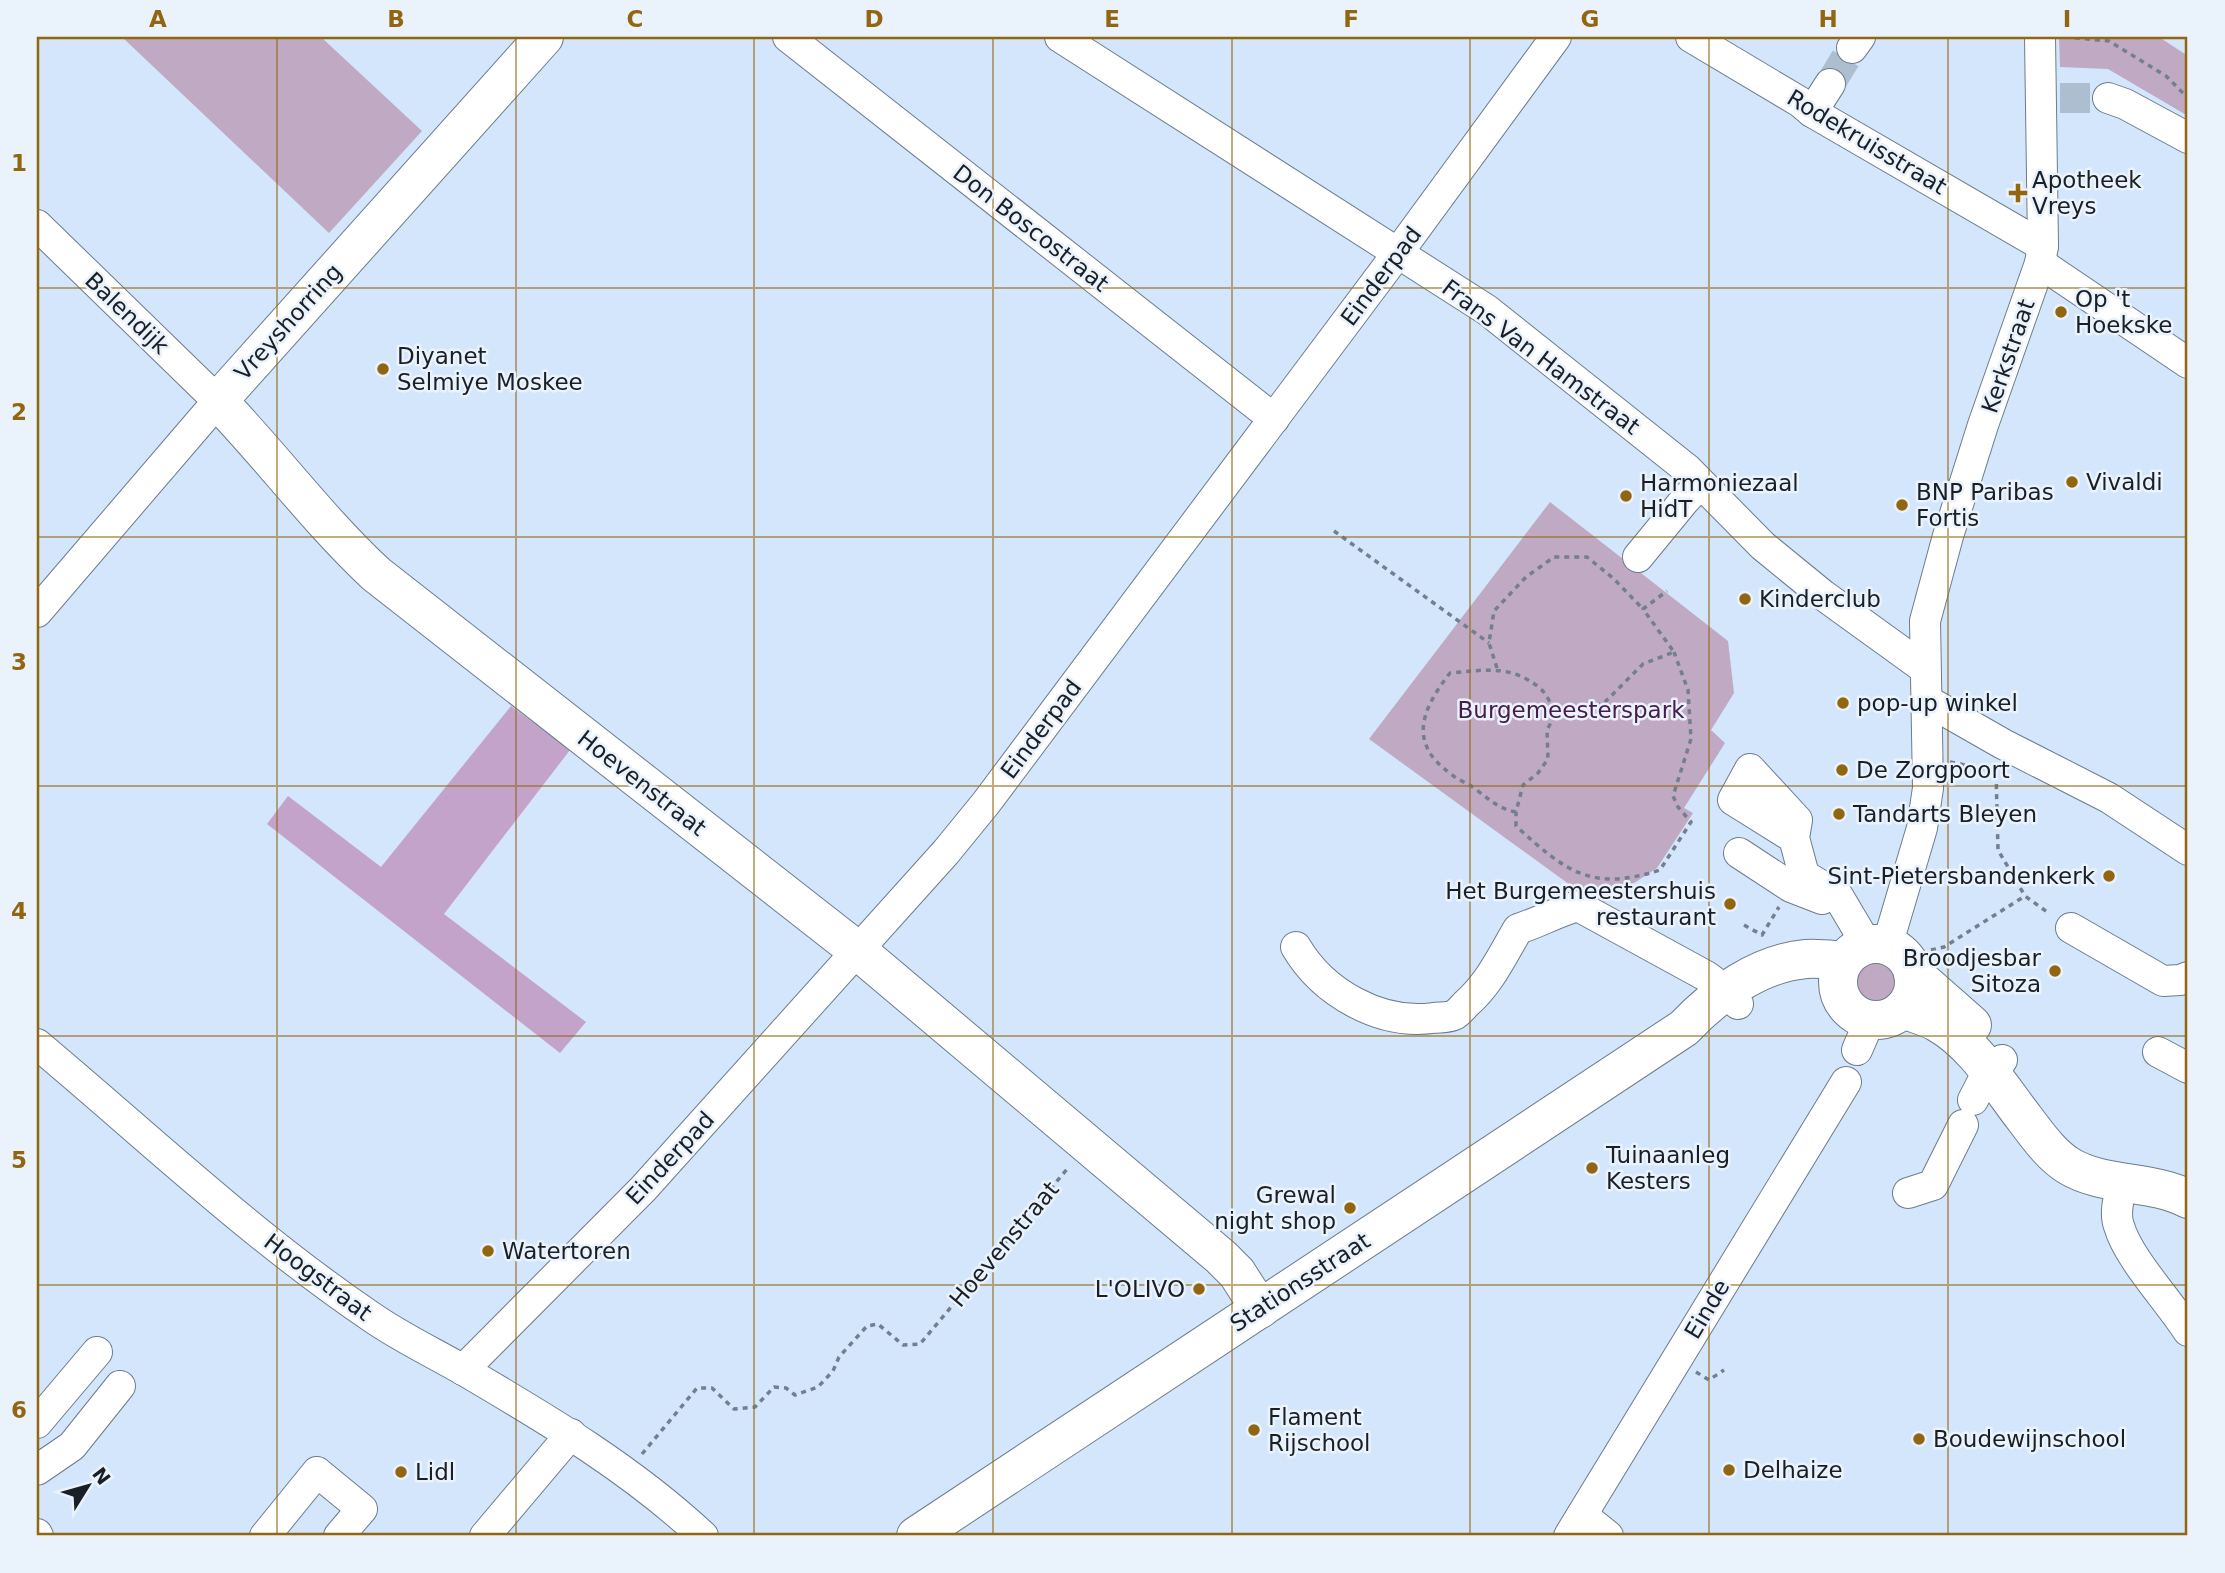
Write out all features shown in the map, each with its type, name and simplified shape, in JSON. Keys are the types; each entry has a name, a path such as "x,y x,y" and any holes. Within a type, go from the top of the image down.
{"main road":[{"name":"Vreyshorring","path":"218,401 544,37"},
{"name":"Hoevenstraat","path":"218,401 349,549 376,574 858,951 1221,1257 1237,1273 1260,1309"},
{"name":"Stationsstraat","path":"916,1536 1685,1028 1701,1010 1733,998 1777,965 1806,959 1876,984"},
{"path":"1876,984 1983,1035 1981,1089 2063,1139 2108,1179 2155,1186 2188,1199"}],"street":[{"name":"Don Boscostraat","path":"788,37 1274,418"},
{"name":"Frans Van Hamstraat","path":"1060,37 1487,310 1687,469 1763,546 1924,668"},
{"name":"Einderpad","path":"463,1370 643,1189 858,951 986,803 1556,37"},
{"name":"Rodekruisstraat","path":"1691,37 1800,102 2042,255 2188,363"},
{"name":"Kerkstraat","path":"1928,774 1925,621 1983,425 2042,255 2050,98 2040,37"},
{"path":"1812,112 1830,84"},
{"path":"2108,98 2125,104 2188,138"},
{"name":"Balendijk","path":"37,225 218,401"},
{"name":"Vreyshorring","path":"37,612 218,401"},
{"path":"1639,557 1700,484"},
{"path":"1926,699 2003,744 2109,798 2188,850"},
{"path":"1876,984 1922,828 1928,774"},
{"path":"1794,838 1804,875 1838,896 1847,912 1876,984"},
{"path":"1739,853 1791,887 1828,901 1847,912"},
{"path":"1296,947 1307,965 1324,982 1353,1001 1387,1016 1420,1020 1454,1015 1483,989 1518,929 1537,923 1553,912 1578,906 1706,976 1733,998"},
{"path":"2071,928 2162,981 2180,981 2188,977"},
{"name":"Hoogstraat","path":"37,1044 283,1253 374,1320 570,1434 626,1471 703,1536"},
{"path":"2158,1052 2188,1068"},
{"name":"Einde","path":"1575,1526 1846,1082"},
{"path":"1908,1193 1933,1185 1981,1089"},
{"path":"2108,1179 2118,1226 2128,1247 2188,1331"},
{"path":"62,1451 37,1424 97,1352"},
{"path":"37,1470 72,1446 120,1386"},
{"path":"485,1536 570,1434"},
{"path":"265,1536 317,1472 362,1509 339,1536"},
{"path":"1575,1526 1608,1536"}],"path":[{"path":"2056,37 2109,41 2166,76 2188,97"},
{"path":"1334,531 1489,643"},
{"path":"1497,668 1489,643 1494,611 1526,577 1554,557 1587,557 1614,579 1643,609 1674,652 1688,691 1691,739 1673,796 1678,807 1691,822 1660,870 1632,879 1600,880 1573,870 1516,826 1516,812 1523,785 1538,773 1548,759 1547,730 1556,713"},
{"path":"1643,609 1667,591"},
{"path":"1556,713 1589,708 1605,702 1643,664 1674,652"},
{"path":"1516,812 1503,810 1473,787 1450,774 1427,751 1422,726 1434,694 1450,673 1497,668 1542,690 1556,713"},
{"path":"1928,774 1996,771 1997,850 2025,896 2071,928"},
{"path":"1744,925 1762,935 1791,887"},
{"path":"1876,984 1919,953 1944,947 2025,896"},
{"name":"Hoevenstraat","path":"626,1471 697,1388 712,1388 734,1409 755,1407 774,1388 786,1388 795,1395 818,1388 833,1371 839,1357 867,1326 872,1324 878,1324 903,1345 920,1344 1088,1144"}],"green space":[{"path":"122,37 321,37 422,131 329,233"},
{"path":"2059,37 2159,37 2188,56 2188,116 2108,69 2060,67"},
{"name":"Burgemeesterspark","path":"1550,502 1728,641 1734,693 1711,730 1725,743 1684,808 1693,813 1657,868 1599,906 1369,739"},
{"path":"1877,962 1892,968 1898,983 1892,998 1877,1004 1862,998 1856,983 1862,968"}],"shaded area":[{"path":"511,706 570,750 444,914 586,1022 560,1053 267,824 288,796 381,867"}],"tunnel":[{"path":"1830,84 1852,48"},
{"path":"2060,98 2108,98"}],"place":[{"name":"Apotheek Vreys","path":"2018,193"},
{"name":"Op 't Hoekske","path":"2061,312"},
{"name":"Diyanet Selmiye Moskee","path":"383,369"},
{"name":"Vivaldi","path":"2072,482"},
{"name":"Harmoniezaal HidT","path":"1626,496"},
{"name":"BNP Paribas Fortis","path":"1902,505"},
{"name":"Kinderclub","path":"1745,599"},
{"name":"pop-up winkel","path":"1843,703"},
{"name":"De Zorgpoort","path":"1842,770"},
{"name":"Tandarts Bleyen","path":"1839,814"},
{"name":"Sint-Pietersbandenkerk","path":"2109,876"},
{"name":"Het Burgemeestershuis restaurant","path":"1730,904"},
{"name":"Broodjesbar Sitoza","path":"2055,971"},
{"name":"Tuinaanleg Kesters","path":"1592,1168"},
{"name":"Grewal night shop","path":"1350,1208"},
{"name":"Watertoren","path":"488,1251"},
{"name":"L'OLIVO","path":"1199,1289"},
{"name":"Flament Rijschool","path":"1254,1430"},
{"name":"Boudewijnschool","path":"1919,1439"},
{"name":"Delhaize","path":"1729,1470"},
{"name":"Lidl","path":"401,1472"}]}
